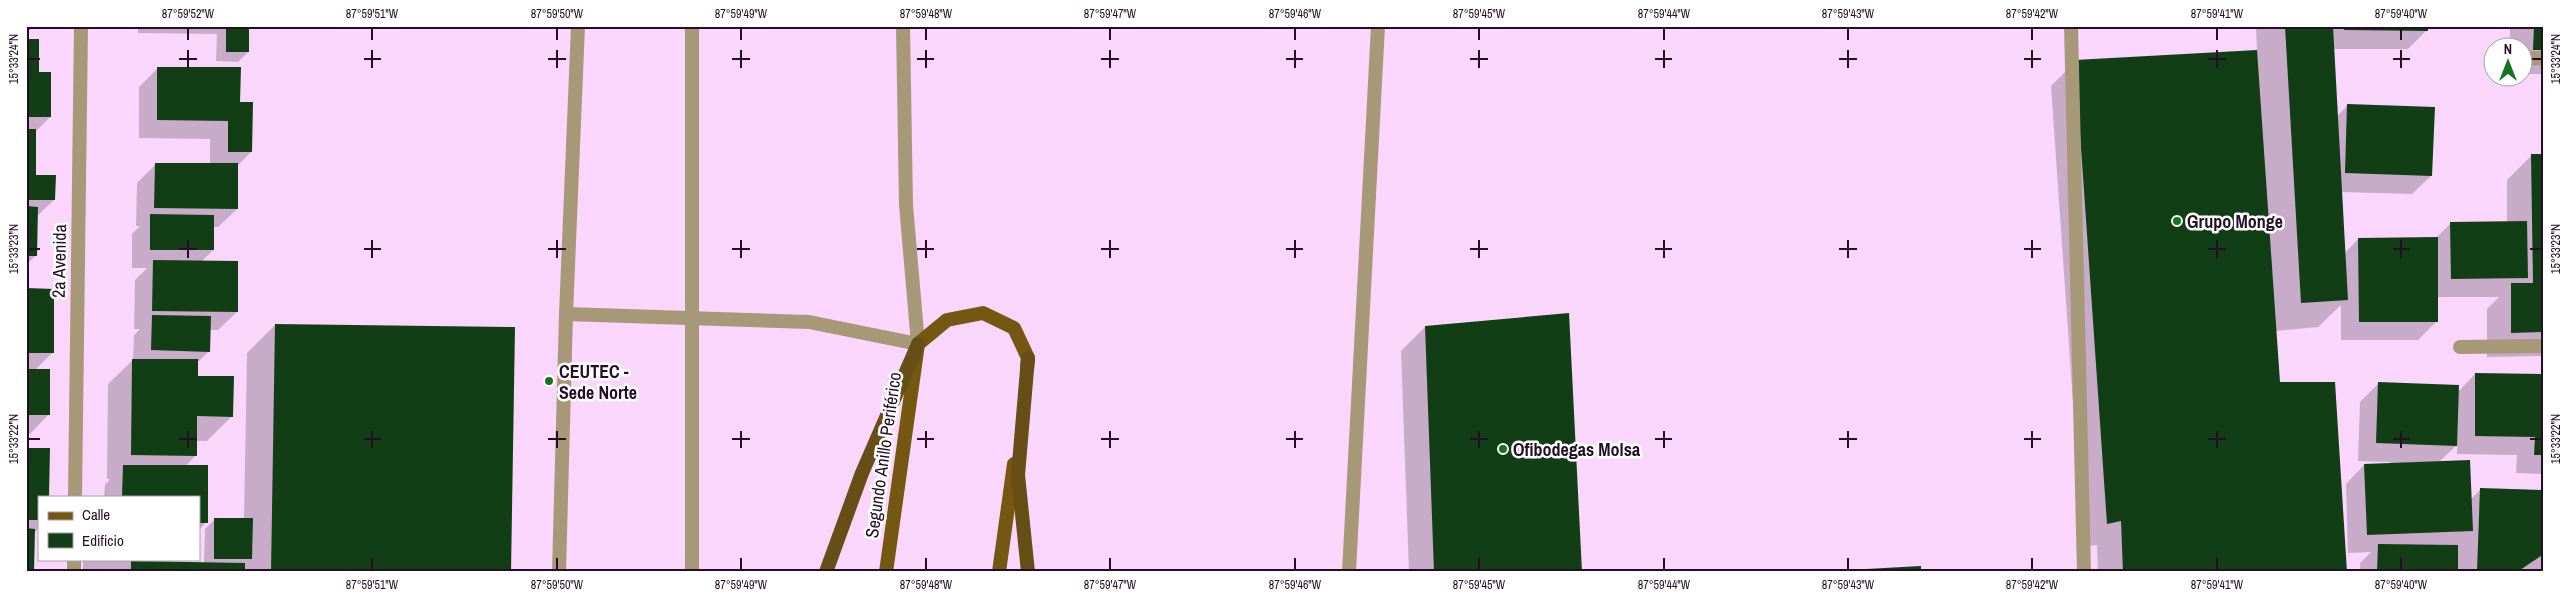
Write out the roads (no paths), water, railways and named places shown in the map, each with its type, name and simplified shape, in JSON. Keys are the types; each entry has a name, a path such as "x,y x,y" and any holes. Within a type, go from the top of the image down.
{"highway":[{"path":"826,572 862,473 918,344"},
{"path":"1028,358 1018,475 1028,572"}],"main road":[{"path":"918,344 947,320 983,313 1014,328 1028,358 1000,572"},
{"name":"Segundo Anillo Periférico","path":"886,572 918,344"}],"street":[{"name":"2a Avenida","path":"75,496 81,26"},
{"path":"559,572 566,314 578,26"},
{"path":"692,26 692,572"},
{"path":"566,314 809,322 918,344 906,205 903,26"},
{"path":"1350,572 1378,26"},
{"path":"2071,26 2084,572"},
{"path":"2460,347 2544,346"}],"place":[{"name":"Grupo Monge","path":"2177,221"},
{"name":"CEUTEC - Sede Norte","path":"549,381"},
{"name":"Ofibodegas Molsa","path":"1503,449"}]}
